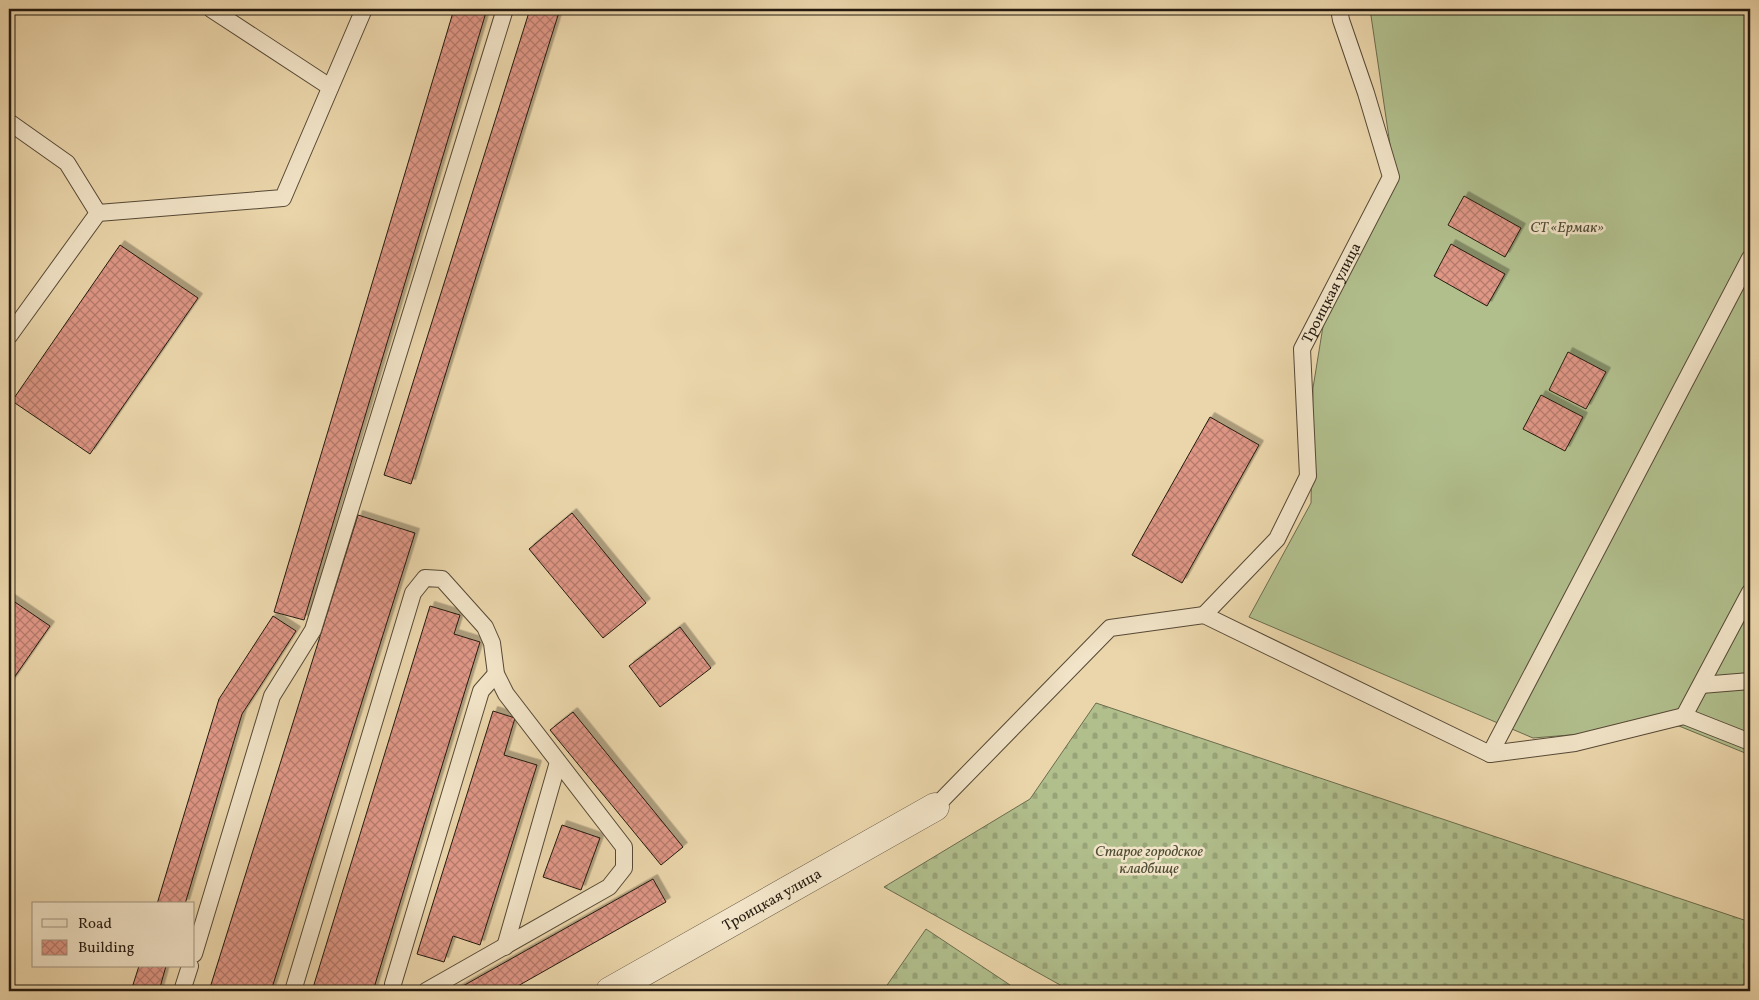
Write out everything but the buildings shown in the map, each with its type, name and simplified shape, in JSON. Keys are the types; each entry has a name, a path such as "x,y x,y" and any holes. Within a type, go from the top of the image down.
{"street":[{"name":"Троицкая улица","path":"628,988 935,807"}],"lane":[{"path":"211,9 330,87"},
{"path":"9,336 98,213 283,198 364,9"},
{"path":"195,951 272,696 313,630 505,9"},
{"name":"Троицкая улица","path":"1204,615 1277,539 1308,476 1302,349 1391,177 1366,93 1340,20 1339,9"},
{"path":"9,122 67,163 98,213"},
{"path":"1490,754 1750,258"},
{"path":"293,991 413,593 425,578 442,579 485,627 492,642 496,674 506,694 624,847 624,868 609,887 426,991"},
{"path":"1684,716 1750,592"},
{"path":"935,807 1110,628 1204,615 1490,754 1575,743 1684,716 1750,742"},
{"path":"393,991 393,984 481,691 496,674"},
{"path":"1701,685 1750,680"},
{"path":"505,946 558,762"},
{"path":"182,991 189,968"}],"green space":[{"name":"СТ «Ермак»","path":"1370,9 1750,9 1750,755 1679,726 1533,738 1249,617 1311,503 1313,388 1324,320 1393,165"},
{"name":"Старое городское кладбище","path":"1096,703 1750,922 1750,991 1071,991 884,887 1030,799"},
{"path":"926,929 1019,991 883,991"}]}
